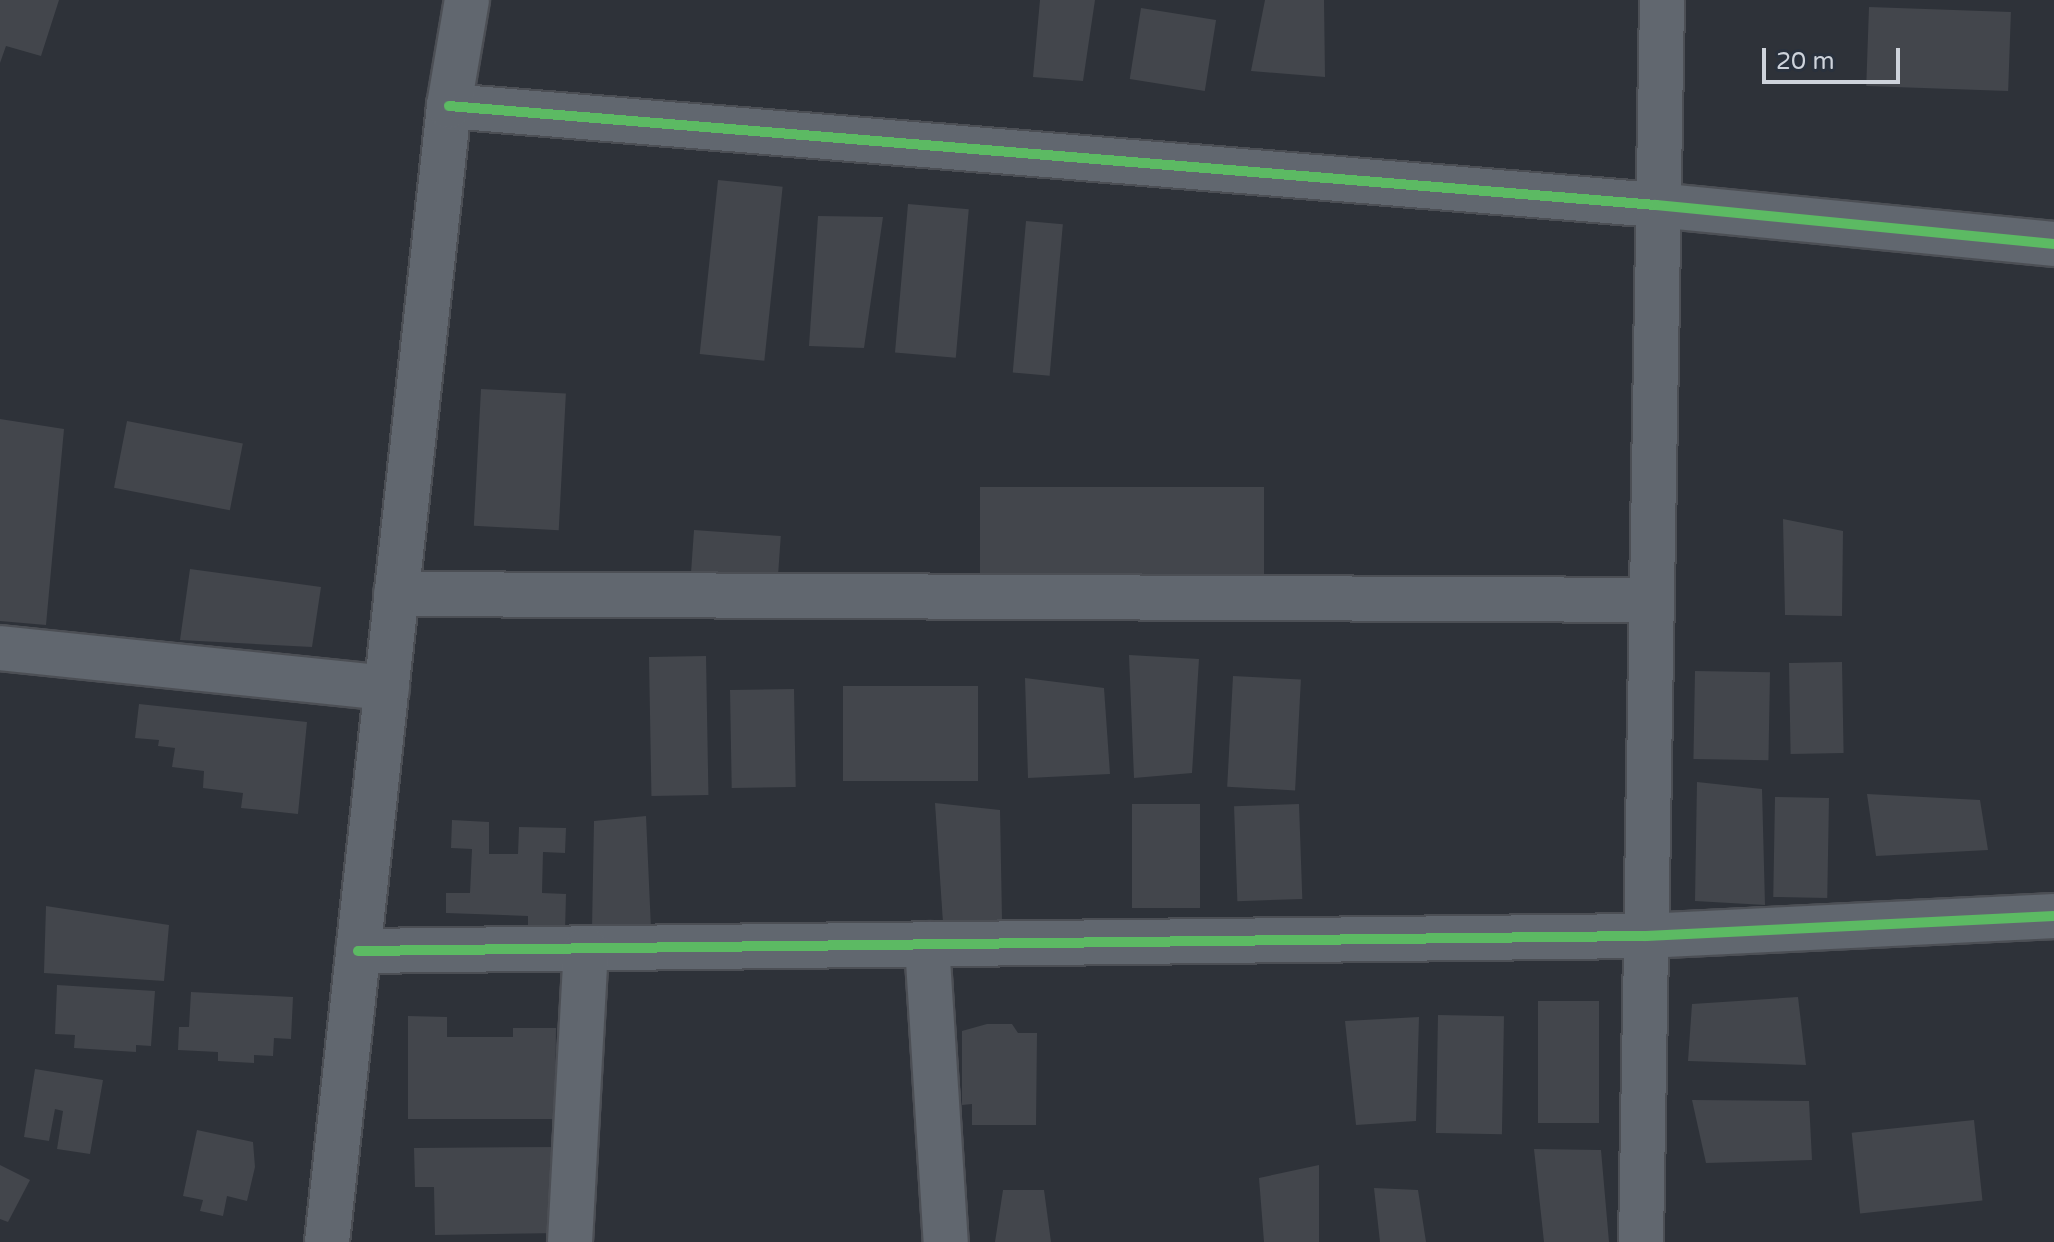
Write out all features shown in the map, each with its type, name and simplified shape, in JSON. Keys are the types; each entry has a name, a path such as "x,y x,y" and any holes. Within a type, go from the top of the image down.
{"street":[{"path":"327,1242 449,106 467,0"},
{"path":"1641,1242 1656,205 1662,0"},
{"path":"449,106 1656,205 2054,244"},
{"path":"396,594 1651,600"},
{"path":"0,648 387,688"},
{"path":"358,951 1646,936 2054,916"},
{"path":"927,944 946,1242"},
{"path":"570,1242 586,949"}],"building":[{"path":"0,0 59,0 41,56 6,46 0,63"},
{"path":"1040,0 1095,0 1083,81 1033,77"},
{"path":"1265,0 1324,0 1325,77 1251,71"},
{"path":"1869,7 2011,12 2008,91 1866,86"},
{"path":"1141,8 1216,20 1205,91 1130,79"},
{"path":"718,180 783,187 764,361 700,354"},
{"path":"908,204 969,209 956,358 895,352"},
{"path":"818,216 883,217 864,348 809,346"},
{"path":"1026,221 1063,224 1050,376 1013,372"},
{"path":"481,389 566,393 559,530 474,526"},
{"path":"0,419 64,429 46,625 0,621"},
{"path":"127,421 243,444 230,510 114,488"},
{"path":"980,487 1264,487 1264,576 980,576"},
{"path":"1783,519 1843,531 1842,616 1785,615"},
{"path":"694,530 781,536 777,585 691,579"},
{"path":"190,569 321,587 312,647 180,640"},
{"path":"1129,655 1199,659 1192,773 1134,778"},
{"path":"706,656 708,795 651,796 649,657"},
{"path":"1842,662 1844,753 1791,754 1789,663"},
{"path":"1695,671 1770,672 1768,760 1693,759"},
{"path":"1233,676 1301,680 1295,790 1227,787"},
{"path":"1025,678 1104,688 1110,774 1028,778"},
{"path":"843,686 978,686 978,781 843,781"},
{"path":"794,689 796,787 732,788 730,690"},
{"path":"139,704 307,722 298,814 241,808 243,793 203,788 204,771 172,767 175,748 158,746 159,740 135,738"},
{"path":"1697,782 1762,789 1765,905 1695,901"},
{"path":"1867,794 1980,800 1988,850 1876,856"},
{"path":"1775,797 1829,798 1827,898 1773,897"},
{"path":"935,803 1000,810 1002,920 943,923"},
{"path":"1132,804 1200,804 1200,908 1132,908"},
{"path":"1299,804 1302,899 1237,901 1234,806"},
{"path":"646,816 651,929 592,929 594,821"},
{"path":"452,820 489,822 489,854 518,854 519,827 566,828 565,853 543,852 542,893 566,894 565,932 528,931 528,916 446,913 446,893 470,893 472,849 451,848"},
{"path":"46,906 169,925 164,981 44,973"},
{"path":"57,985 155,991 151,1046 136,1045 136,1052 74,1048 75,1035 55,1034"},
{"path":"191,992 293,997 291,1039 274,1038 273,1056 254,1055 254,1063 218,1061 218,1052 178,1050 179,1027 189,1027"},
{"path":"1798,997 1806,1065 1688,1061 1692,1004"},
{"path":"1538,1001 1599,1001 1599,1123 1538,1123"},
{"path":"1438,1015 1504,1016 1502,1134 1436,1133"},
{"path":"408,1016 447,1017 447,1037 513,1037 513,1028 556,1028 555,1119 408,1119"},
{"path":"1419,1017 1416,1121 1356,1125 1345,1021"},
{"path":"987,1024 1012,1024 1018,1033 1037,1033 1036,1125 972,1125 972,1104 962,1105 962,1031"},
{"path":"35,1069 103,1080 90,1154 57,1149 63,1111 55,1109 49,1141 24,1137"},
{"path":"1692,1100 1809,1101 1812,1160 1706,1163"},
{"path":"1974,1120 1982,1201 1860,1213 1852,1133"},
{"path":"197,1130 253,1142 255,1167 247,1201 227,1196 223,1216 200,1211 203,1200 183,1196"},
{"path":"560,1147 561,1233 435,1235 434,1187 415,1187 414,1148"},
{"path":"1534,1149 1601,1150 1609,1242 1544,1242"},
{"path":"0,1165 30,1180 8,1222 0,1219"},
{"path":"1319,1165 1319,1242 1264,1242 1259,1178"},
{"path":"1374,1188 1418,1190 1426,1242 1380,1242"},
{"path":"1003,1190 1044,1190 1051,1242 995,1242"}],"cycle path":[{"path":"449,106 1656,205 2054,244"},
{"path":"358,951 1646,936 2054,916"}]}
